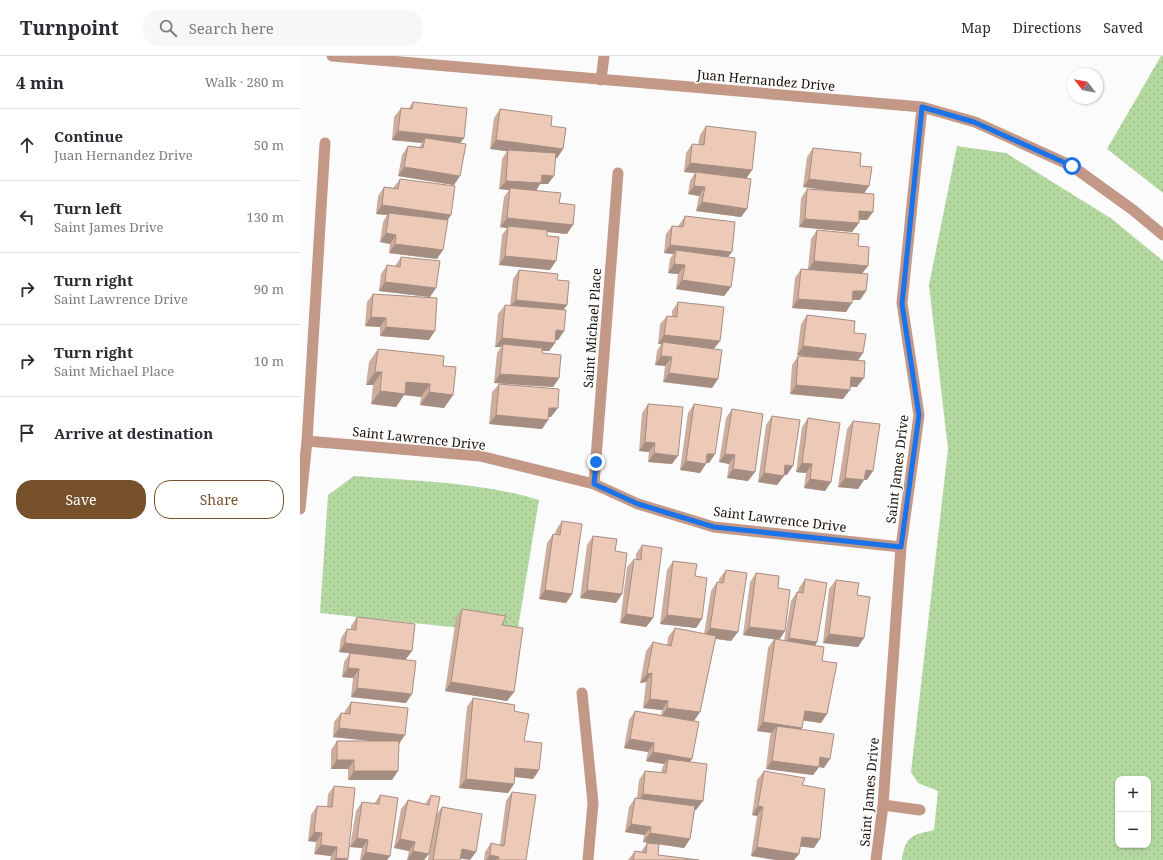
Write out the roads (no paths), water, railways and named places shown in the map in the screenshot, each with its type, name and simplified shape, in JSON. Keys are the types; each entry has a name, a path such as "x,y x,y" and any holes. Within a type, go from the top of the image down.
{"street":[{"name":"Juan Hernandez Drive","path":"332,56 922,107 974,122 1072,166 1133,210 1163,235"},
{"path":"601,80 604,56"},
{"name":"Saint James Drive","path":"876,860 883,805 901,547 919,415 902,304 922,107"},
{"path":"300,509 307,441 325,143"},
{"name":"Saint Michael Place","path":"594,484 618,173"},
{"name":"Saint Lawrence Drive","path":"307,441 480,456 594,484 638,504 714,527 901,547"},
{"path":"582,694 593,803 588,860"},
{"path":"883,805 920,810"}]}
